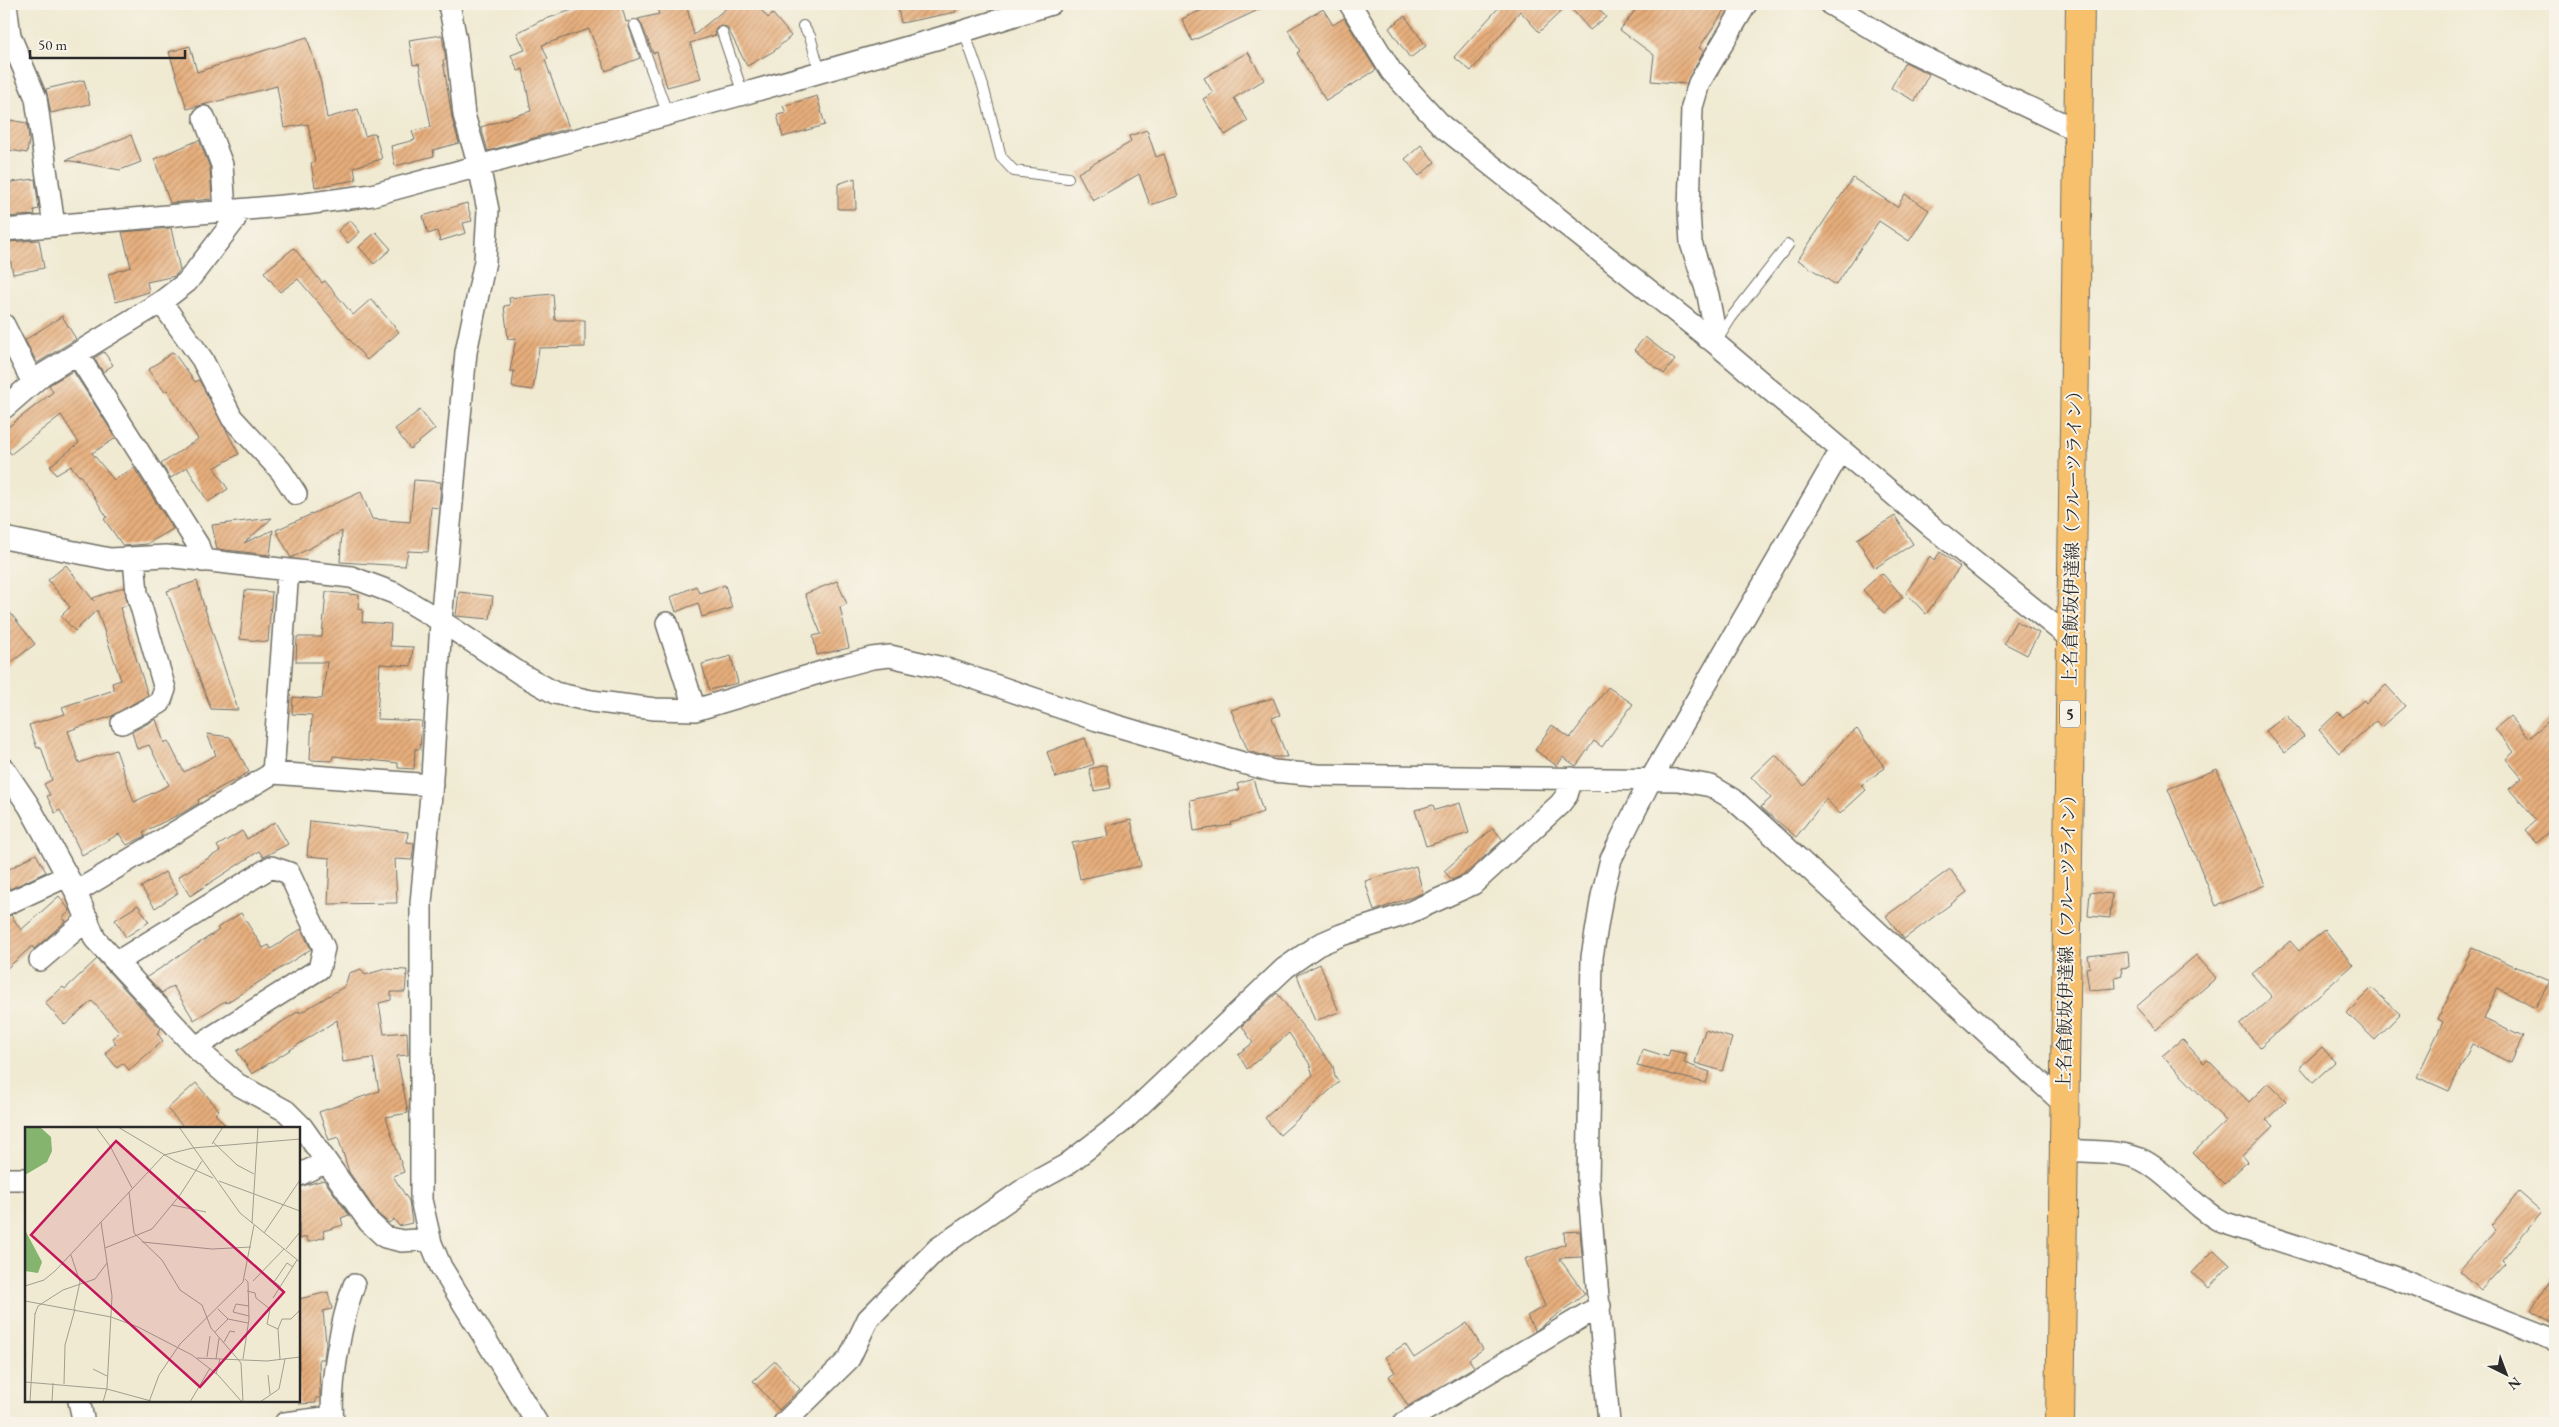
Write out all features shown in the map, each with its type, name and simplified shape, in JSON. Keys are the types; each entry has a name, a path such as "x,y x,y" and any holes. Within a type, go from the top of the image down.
{"main road":[{"name":"上名倉飯坂伊達線（フルーツライン）","path":"2060,1423 2080,4"}],"street":[{"path":"6,4 10,36 36,98 54,226"},
{"path":"449,4 456,40 464,115 479,166 488,210 485,261 466,352 441,621 432,785 421,903 421,1200 430,1239 441,1267 531,1422"},
{"path":"4,230 232,211 372,195 743,94 964,31 1051,4"},
{"path":"1350,4 1391,71 1442,126 1711,340 1841,450 2071,639"},
{"path":"1711,340 1714,327 1708,295 1691,243 1689,211 1692,108 1699,83 1746,4"},
{"path":"1830,4 1908,50 2078,132"},
{"path":"4,408 42,375 161,302 187,282 234,221 222,165 204,117"},
{"path":"161,302 202,359 232,418 281,471 296,494"},
{"path":"4,325 33,383"},
{"path":"77,354 198,545 203,561"},
{"path":"1609,1423 1588,1182 1592,957 1602,896 1611,859 1651,779 1841,450"},
{"path":"4,538 110,559 166,556 351,577 394,593 441,621 521,674 556,693 591,701 656,709 694,710 835,668 872,658 890,656 947,669 1096,720 1273,771 1317,775 1651,779 1678,780 1711,786 1733,799 2064,1104"},
{"path":"122,722 160,703 165,689 137,592 134,559"},
{"path":"273,773 288,570"},
{"path":"667,623 694,710"},
{"path":"4,769 29,806 72,884 95,939 196,1047 237,1084 286,1111 302,1127 369,1222 385,1237 402,1241 430,1239"},
{"path":"4,905 72,884 273,773 432,785"},
{"path":"784,1423 849,1358 868,1319 937,1249 1033,1183 1066,1165 1122,1122 1258,991 1306,952 1340,935 1438,902 1483,877 1560,804 1567,795 1572,778"},
{"path":"117,962 271,867 289,873 324,948 318,968 196,1047"},
{"path":"40,960 88,919"},
{"path":"2064,1150 2126,1156 2142,1160 2160,1172 2201,1210 2222,1222 2393,1277 2555,1340"},
{"path":"300,1175 326,1162"},
{"path":"4,1178 25,1179"},
{"path":"285,1423 332,1420 331,1408 338,1350 347,1304 354,1285"},
{"path":"1404,1423 1600,1306"},
{"path":"79,1402 84,1423"}],"lane":[{"path":"635,25 668,115"},
{"path":"803,26 810,36 820,72"},
{"path":"964,31 983,86 1001,157 1014,171 1068,178"},
{"path":"722,32 743,94"},
{"path":"1711,340 1731,318 1788,245"}],"building":[{"path":"576,4 621,4 626,22 629,21 629,27 640,58 606,71 589,29 542,45 548,59 545,60 569,128 488,151 481,127 531,111 523,69 518,71 511,55 525,50 517,33 540,21 578,8"},
{"path":"656,4 686,4 694,35 731,4 756,4 768,18 773,14 791,36 774,51 747,66 727,27 719,26 715,30 716,35 690,43 701,78 667,87 657,52 653,53 638,19 659,14"},
{"path":"897,4 955,4 956,12 901,23"},
{"path":"1215,4 1271,4 1192,41 1182,19"},
{"path":"1502,4 1594,4 1606,17 1590,30 1568,5 1539,32 1520,11 1471,71 1454,57"},
{"path":"1640,4 1729,4 1699,48 1704,51 1686,84 1651,81 1654,55 1620,30"},
{"path":"1323,9 1333,25 1344,18 1376,70 1326,101 1297,53 1300,51 1288,30"},
{"path":"1405,16 1426,46 1410,58 1389,28"},
{"path":"442,35 446,60 443,60 452,118 459,143 433,150 434,156 395,166 391,146 415,140 412,131 431,127 419,64 413,65 409,40"},
{"path":"307,37 321,83 327,118 358,109 365,136 375,133 382,159 354,167 356,180 315,187 311,163 315,162 308,124 284,128 277,86 187,109 169,52 190,46 197,72"},
{"path":"1248,52 1264,80 1234,98 1248,121 1225,135 1203,99 1213,93 1204,78"},
{"path":"1905,62 1929,74 1915,101 1891,88"},
{"path":"84,80 90,104 51,113 46,89"},
{"path":"817,96 825,125 783,137 777,115 786,113 783,106"},
{"path":"4,119 27,123 29,140 27,153 4,149"},
{"path":"1147,130 1156,157 1164,154 1178,196 1150,205 1139,174 1093,201 1078,173 1131,142 1129,136"},
{"path":"131,135 141,162 120,170 66,160"},
{"path":"199,140 210,168 212,199 170,203 154,159"},
{"path":"1421,145 1435,162 1419,176 1405,159"},
{"path":"855,178 856,209 838,209 838,184"},
{"path":"1853,178 1897,207 1905,194 1929,210 1909,241 1879,221 1836,285 1798,260"},
{"path":"35,179 39,209 34,210 35,215 4,217 4,183"},
{"path":"467,203 472,221 463,223 466,233 440,241 437,231 428,234 423,216"},
{"path":"350,220 360,232 348,243 338,231"},
{"path":"171,228 180,270 175,276 147,282 149,292 116,302 108,274 131,267 122,232"},
{"path":"376,232 391,249 374,264 359,247"},
{"path":"39,240 44,268 13,274 7,242"},
{"path":"294,248 322,283 325,281 353,315 371,299 399,332 367,360 298,279 280,292 264,272"},
{"path":"553,294 555,320 585,320 585,347 539,348 533,390 512,387 514,371 510,371 516,338 508,339 504,306 510,305 509,298"},
{"path":"62,316 76,339 37,363 25,340"},
{"path":"1645,337 1675,360 1664,374 1634,350"},
{"path":"104,352 113,365 103,372 94,358"},
{"path":"173,352 195,382 199,380 239,454 214,468 228,489 208,502 187,467 171,478 161,464 198,439 167,390 165,392 148,370"},
{"path":"73,371 116,438 92,453 114,480 134,468 173,529 147,544 123,546 104,519 107,517 80,475 71,466 56,475 50,466 79,443 61,415 11,454 4,444 4,430 53,392 49,385"},
{"path":"420,410 435,429 410,449 395,429"},
{"path":"414,480 441,482 439,508 431,507 428,552 408,551 405,566 340,562 342,531 291,558 276,530 361,492 372,519 410,522"},
{"path":"1895,516 1913,544 1875,568 1857,539"},
{"path":"272,518 244,543 273,530 270,555 217,549 212,525"},
{"path":"1940,552 1960,567 1926,614 1906,593 1930,556 1934,561"},
{"path":"66,565 94,601 93,598 124,587 128,605 120,608 148,695 112,716 68,731 79,763 116,750 134,802 169,785 149,745 137,749 132,732 156,719 164,743 168,741 184,772 216,755 207,734 230,737 249,772 198,800 199,803 182,813 143,832 145,836 127,845 119,834 82,855 60,810 55,813 47,796 50,795 44,784 52,780 41,747 37,748 29,725 65,714 62,707 114,690 112,683 121,680 97,610 75,631 61,616 70,607 48,580"},
{"path":"1882,573 1903,597 1884,613 1863,590"},
{"path":"197,581 238,710 211,709 167,591"},
{"path":"837,581 847,604 840,607 849,648 817,655 813,636 821,634 805,594"},
{"path":"725,585 732,608 702,617 698,603 676,612 671,597 696,586 699,593"},
{"path":"245,590 272,592 268,642 240,639"},
{"path":"326,592 359,595 358,609 363,610 362,622 391,624 390,646 413,647 411,666 380,664 377,719 422,721 420,749 415,749 414,769 398,768 398,763 333,756 332,761 310,760 312,715 292,714 293,697 322,699 327,662 296,662 297,637 322,637"},
{"path":"459,592 493,596 490,619 456,616"},
{"path":"4,605 35,644 4,668"},
{"path":"2016,621 2039,633 2027,655 2004,643"},
{"path":"731,656 738,683 709,690 702,664"},
{"path":"2386,685 2405,706 2381,727 2376,721 2339,753 2319,730 2338,712 2343,717 2364,700 2366,703"},
{"path":"1608,687 1633,704 1602,747 1594,741 1576,766 1563,757 1557,766 1535,750 1552,725 1570,738"},
{"path":"1273,698 1280,715 1272,718 1287,757 1269,757 1248,751 1231,710"},
{"path":"2286,715 2304,736 2285,753 2266,731"},
{"path":"2555,715 2555,827 2537,843 2525,830 2536,820 2509,789 2522,778 2506,759 2514,752 2495,729 2510,716 2529,738"},
{"path":"1857,729 1885,768 1861,785 1866,790 1840,814 1826,799 1796,837 1761,807 1771,798 1751,777 1775,754 1804,786 1845,738"},
{"path":"1085,738 1094,764 1056,778 1047,752"},
{"path":"1106,765 1111,788 1094,791 1089,769"},
{"path":"2217,769 2265,885 2216,906 2168,789"},
{"path":"1253,779 1263,812 1231,823 1232,825 1194,831 1190,800 1239,790 1237,784"},
{"path":"1460,803 1469,833 1426,846 1415,810 1433,805 1435,810"},
{"path":"1131,820 1141,866 1080,879 1072,843 1108,836 1106,826"},
{"path":"310,821 408,832 407,842 414,843 412,860 395,859 397,903 328,904 330,858 307,856"},
{"path":"275,822 288,844 263,857 259,851 190,896 178,877 220,851 217,846 242,831 247,839"},
{"path":"1493,828 1503,840 1466,873 1452,880 1444,871"},
{"path":"36,854 46,872 10,889 4,877 4,872"},
{"path":"1416,866 1423,893 1374,911 1365,881"},
{"path":"1950,869 1967,892 1904,939 1886,916"},
{"path":"165,872 178,893 155,908 141,887"},
{"path":"2090,892 2112,894 2110,918 2088,916"},
{"path":"59,896 70,911 62,918 66,921 34,949 32,946 4,971 4,917 11,915 21,930"},
{"path":"138,905 149,922 126,937 115,920"},
{"path":"241,913 263,948 269,945 271,949 301,929 311,949 226,1003 225,1001 194,1020 173,986 162,993 147,977 219,930 217,928"},
{"path":"2325,930 2353,965 2260,1047 2240,1025 2272,997 2252,974 2290,941 2299,951"},
{"path":"2472,948 2550,981 2535,1008 2498,988 2484,1019 2523,1037 2511,1063 2472,1044 2449,1091 2417,1077 2443,1022 2438,1019"},
{"path":"2128,951 2129,967 2121,968 2122,975 2115,977 2116,988 2089,990 2086,968 2090,967 2088,956"},
{"path":"2196,955 2216,978 2156,1030 2136,1007"},
{"path":"97,959 161,1029 157,1033 163,1041 129,1070 123,1063 117,1068 105,1053 116,1043 112,1038 120,1032 92,1001 65,1025 45,1003 63,987 65,989"},
{"path":"1320,964 1339,1012 1315,1021 1297,975"},
{"path":"361,969 365,975 385,969 407,970 405,992 391,992 391,1000 379,1003 384,1034 407,1032 408,1055 397,1056 408,1113 386,1117 404,1172 393,1176 409,1201 412,1223 399,1226 394,1219 389,1223 378,1214 349,1172 338,1137 329,1140 319,1112 379,1091 373,1058 343,1062 337,1020 252,1074 237,1051 299,1011 300,1013 345,986 349,973"},
{"path":"2372,988 2400,1014 2375,1040 2347,1013"},
{"path":"1277,993 1333,1066 1335,1077 1339,1082 1280,1135 1265,1118 1313,1075 1309,1063 1289,1033 1247,1069 1238,1054 1253,1043 1242,1026"},
{"path":"1705,1030 1732,1038 1722,1071 1695,1063"},
{"path":"2182,1039 2204,1063 2208,1060 2249,1102 2268,1083 2286,1101 2266,1120 2273,1126 2242,1156 2247,1162 2224,1184 2193,1153 2226,1121 2162,1056"},
{"path":"2322,1047 2335,1062 2313,1082 2300,1067"},
{"path":"1643,1049 1668,1057 1670,1050 1687,1054 1684,1063 1710,1072 1706,1083 1637,1066"},
{"path":"196,1083 219,1110 215,1114 227,1127 184,1127 167,1109"},
{"path":"324,1180 349,1215 341,1218 343,1225 323,1231 325,1237 308,1242 307,1237 300,1239 300,1187"},
{"path":"2519,1192 2542,1212 2502,1261 2505,1264 2481,1290 2459,1271 2496,1230 2491,1226"},
{"path":"1580,1231 1582,1257 1559,1258 1585,1294 1535,1331 1527,1316 1545,1306 1525,1259 1565,1244 1564,1232"},
{"path":"2214,1250 2230,1265 2209,1288 2192,1273"},
{"path":"2555,1271 2555,1324 2531,1310"},
{"path":"328,1292 332,1309 323,1311 326,1343 324,1359 319,1359 320,1398 316,1398 316,1403 299,1404 300,1299"},
{"path":"1467,1323 1483,1349 1469,1359 1474,1367 1408,1406 1389,1376 1395,1372 1385,1357 1405,1344 1414,1358"},
{"path":"775,1361 800,1389 779,1410 753,1381"}]}
